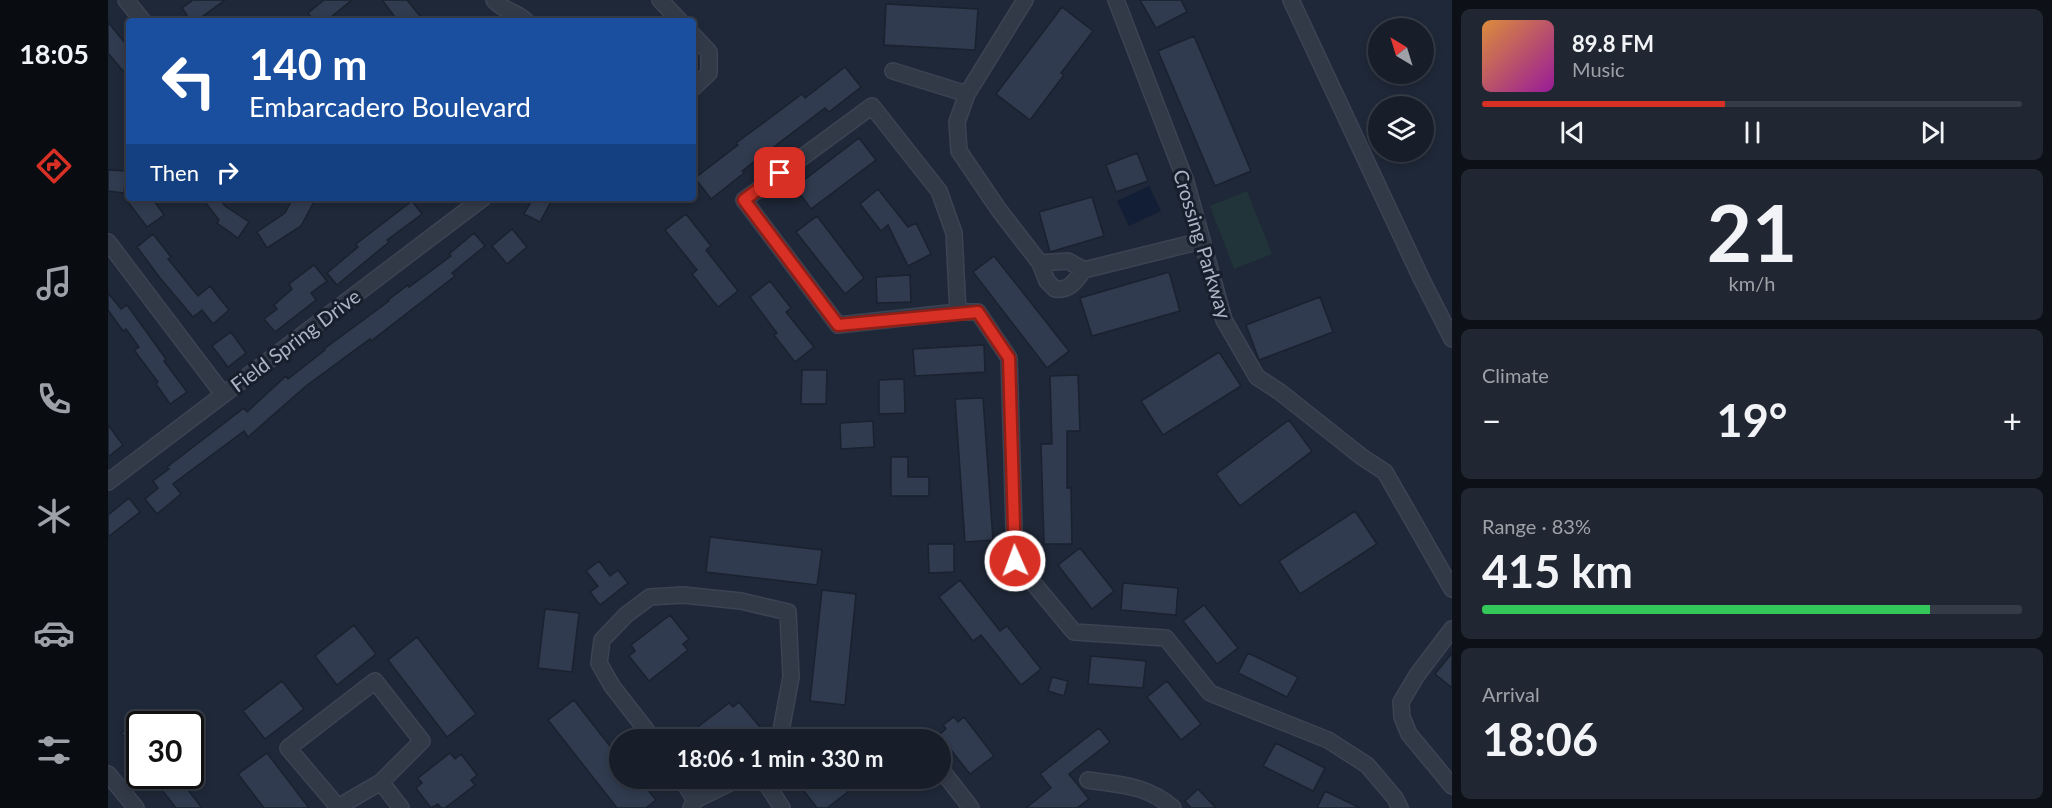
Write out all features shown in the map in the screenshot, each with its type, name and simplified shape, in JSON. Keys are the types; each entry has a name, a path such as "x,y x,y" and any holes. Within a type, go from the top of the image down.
{"street":[{"path":"494,0 500,7 523,18"},
{"path":"660,0 677,18"},
{"path":"1025,0 966,94 957,122 959,152 999,210 1040,263 1047,281 1054,289 1062,290 1071,286 1084,270 1201,242"},
{"name":"Crossing Parkway","path":"1116,0 1186,182 1224,320 1257,377 1385,472 1452,589"},
{"path":"1291,0 1420,278 1452,339"},
{"path":"696,38 709,52 709,73 696,85"},
{"path":"893,72 966,94"},
{"path":"958,312 954,233 939,191 872,106 744,200 838,325 958,312 978,312 1009,358 1015,561 1074,632 1166,638 1210,693 1328,740 1367,765 1395,798 1400,808"},
{"name":"Field Spring Drive","path":"108,482 479,201"},
{"path":"108,242 223,394"},
{"path":"1040,263 1068,261 1084,270"},
{"path":"645,729 612,686 599,663 602,639 626,615 650,597 683,595 741,601 788,612 791,677 780,729"},
{"path":"1452,629 1417,675 1401,702 1402,717 1409,734 1452,786"},
{"path":"375,681 422,741 381,782 338,807 288,748 375,681"},
{"path":"108,774 136,808"},
{"path":"1088,780 1141,788 1173,808"},
{"path":"381,782 401,808"},
{"path":"951,782 971,808"},
{"path":"686,789 693,804 720,789"},
{"path":"770,789 782,808"}],"green space":[{"path":"1247,191 1272,254 1234,269 1210,206"}],"water":[{"path":"1149,186 1161,211 1129,226 1117,201"}],"building":[{"path":"193,0 225,0 200,18 183,18 187,15 182,8"},
{"path":"324,0 352,0 330,18 312,18 308,13"},
{"path":"382,0 407,0 420,16 417,18 396,18"},
{"path":"1140,0 1181,0 1187,12 1156,28"},
{"path":"886,4 978,9 975,50 884,45"},
{"path":"1062,7 1093,31 1061,73 1064,75 1030,120 996,94"},
{"path":"108,22 126,44 126,74 108,53"},
{"path":"1194,36 1251,171 1215,186 1158,51"},
{"path":"845,67 861,87 829,112 825,108 742,171 744,173 711,199 696,177 738,145 736,143 802,94 805,98"},
{"path":"859,138 876,160 811,209 795,187"},
{"path":"1137,153 1148,181 1116,192 1106,165"},
{"path":"108,170 126,171 124,193 108,191"},
{"path":"878,189 908,227 916,223 931,254 908,266 888,225 881,231 860,204"},
{"path":"1092,197 1104,236 1050,252 1039,212"},
{"path":"127,201 154,201 164,215 147,227"},
{"path":"204,201 221,201 249,222 238,238 217,223 219,220"},
{"path":"291,201 314,201 301,226 267,248 257,232 285,213"},
{"path":"412,201 422,214 387,240 389,242 337,285 327,273 358,247 356,244"},
{"path":"531,201 551,201 540,222 524,214"},
{"path":"686,214 711,246 706,250 738,291 718,307 692,274 697,270 665,230"},
{"path":"817,216 864,278 845,294 796,232"},
{"path":"512,229 527,247 507,264 492,246"},
{"path":"474,233 485,246 452,273 455,276 371,341 370,339 306,386 248,437 244,431 173,484 181,494 157,514 145,499 158,488 153,481 169,469 167,467 244,408 247,412 286,376 288,379 388,300 451,256 449,254"},
{"path":"153,234 171,257 168,259 198,296 210,286 229,310 213,324 202,310 193,317 137,247"},
{"path":"994,256 1069,351 1047,368 973,272"},
{"path":"314,265 327,281 311,293 316,300 275,332 264,319 277,309 274,305 292,289 289,284"},
{"path":"1169,272 1180,311 1092,336 1080,298"},
{"path":"910,275 911,302 877,303 876,277"},
{"path":"770,281 791,308 786,312 814,347 795,362 774,335 777,333 750,297"},
{"path":"108,293 121,309 127,305 187,392 170,404 156,384 158,382 134,350 139,347 126,329 123,331 108,310"},
{"path":"1320,297 1333,332 1259,360 1246,325"},
{"path":"231,332 246,353 228,367 212,346"},
{"path":"984,345 985,372 915,376 913,349"},
{"path":"1219,352 1241,386 1163,435 1141,401"},
{"path":"802,370 827,370 826,404 801,404"},
{"path":"1078,375 1080,431 1067,431 1067,488 1071,488 1072,544 1044,544 1041,444 1052,444 1050,376"},
{"path":"904,379 905,413 879,414 879,380"},
{"path":"983,398 993,540 965,542 955,399"},
{"path":"1289,420 1312,451 1240,506 1216,474"},
{"path":"873,421 874,447 841,449 840,423"},
{"path":"108,425 123,445 108,457"},
{"path":"891,457 908,457 908,477 929,477 929,496 891,496"},
{"path":"129,498 140,512 108,537 108,515"},
{"path":"1355,511 1377,544 1300,594 1279,561"},
{"path":"710,537 822,550 817,585 706,572"},
{"path":"928,544 954,544 954,572 929,573"},
{"path":"1080,548 1114,591 1092,609 1058,565"},
{"path":"599,561 610,576 618,570 628,583 600,605 590,592 598,586 586,571"},
{"path":"960,580 1000,631 1007,626 1041,669 1021,685 981,635 973,641 939,597"},
{"path":"1123,583 1178,588 1176,615 1121,610"},
{"path":"822,590 856,594 845,705 810,701"},
{"path":"1204,605 1238,648 1217,664 1183,621"},
{"path":"545,609 579,613 572,672 538,668"},
{"path":"670,615 689,639 683,644 688,650 649,681 629,656 635,651 631,645"},
{"path":"354,625 376,654 337,685 315,656"},
{"path":"417,637 476,714 447,737 388,660"},
{"path":"1248,653 1298,677 1287,697 1238,673"},
{"path":"1452,653 1452,688 1435,674"},
{"path":"1091,656 1146,661 1143,688 1088,684"},
{"path":"1052,677 1068,681 1064,696 1048,691"},
{"path":"282,681 304,709 265,739 243,711"},
{"path":"1167,681 1201,724 1181,740 1147,697"},
{"path":"574,700 609,745 609,789 647,789 656,800 646,808 617,808 548,720"},
{"path":"739,702 760,727 758,729 695,729 729,703 733,707"},
{"path":"954,717 958,722 964,717 994,756 970,774 951,750 951,729 946,729 943,725"},
{"path":"1099,728 1110,742 1069,774 1089,799 1077,808 1026,808 1051,788 1040,774"},
{"path":"126,729 126,739 121,733"},
{"path":"1276,743 1325,768 1313,791 1263,766"},
{"path":"267,753 309,808 264,808 238,774"},
{"path":"450,753 455,759 461,754 477,775 471,780 475,785 445,808 441,808 438,804 431,808 416,788 422,783 418,778"},
{"path":"161,789 187,789 202,808 176,808"},
{"path":"802,789 847,789 849,791 827,808 817,808"},
{"path":"1198,789 1216,808 1191,808 1185,801"},
{"path":"1325,791 1360,808 1317,808"}],"route":[{"path":"780,173 744,200 838,325 958,312 978,312 1009,358 1015,561"}]}
